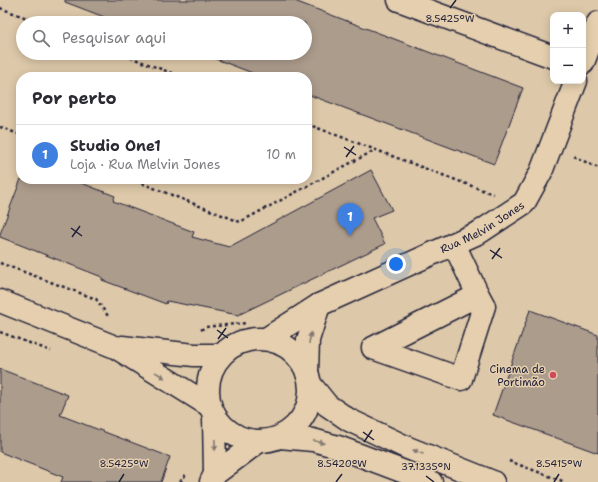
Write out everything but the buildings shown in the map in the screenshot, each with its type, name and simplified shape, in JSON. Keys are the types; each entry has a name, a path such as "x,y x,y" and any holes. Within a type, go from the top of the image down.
{"street":[{"path":"399,0 550,56"},
{"path":"586,55 598,23"},
{"name":"Rua Melvin Jones","path":"266,339 319,305 480,232 524,203 541,172 575,84"},
{"path":"454,244 484,306 461,379 373,348 478,295"},
{"path":"0,301 115,347 212,411 229,432 248,440 259,441 280,437 297,424 304,415 310,394 308,340 319,305"},
{"path":"213,478 212,411 207,395 208,379 214,364 220,355 233,344 249,339 266,339 280,343 292,350 304,364 309,379 327,405 349,420 408,448 493,482"},
{"path":"115,347 160,353 220,355"},
{"path":"280,437 313,440 338,447 421,480"},
{"path":"213,478 259,441"}],"path":[{"path":"0,8 21,16"},
{"path":"137,60 169,72"},
{"path":"312,126 497,196 492,199"},
{"path":"0,127 16,133"},
{"path":"312,184 375,150"},
{"path":"144,184 240,222 311,184"},
{"path":"0,263 96,299 108,317"},
{"path":"199,330 205,327 251,323"},
{"path":"0,332 51,351"},
{"path":"180,482 191,467"}],"place":[{"name":"Studio One1","path":"350,236"},
{"name":"Cinema de Portimão","path":"553,375"}]}
